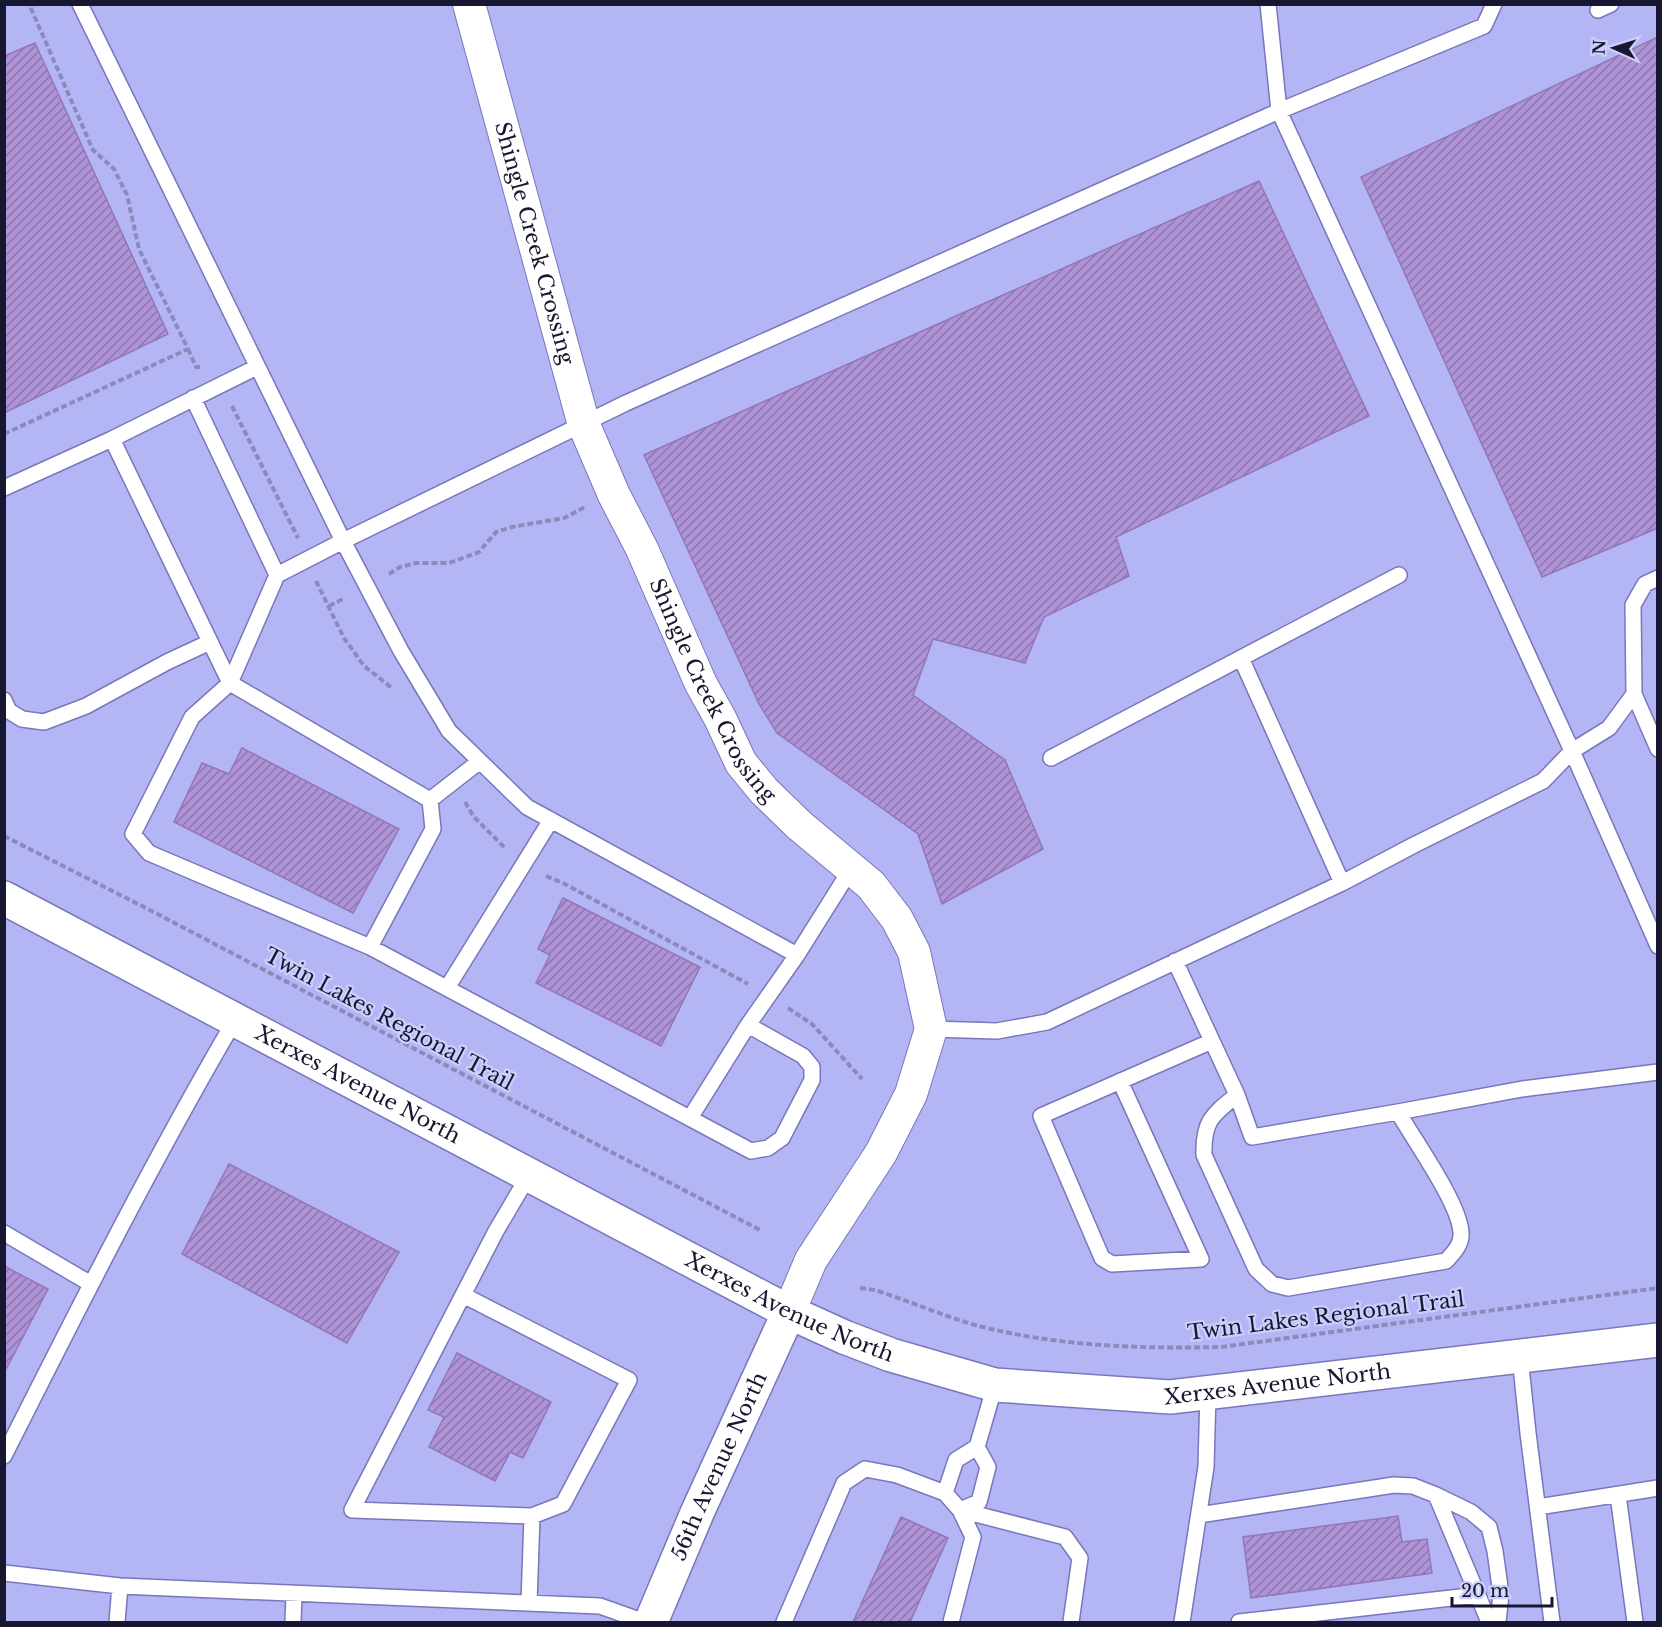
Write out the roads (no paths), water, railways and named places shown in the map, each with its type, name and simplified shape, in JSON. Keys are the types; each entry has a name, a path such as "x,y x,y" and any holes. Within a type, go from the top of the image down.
{"street":[{"name":"Shingle Creek Crossing","path":"469,4 584,425 614,495 642,549 701,684 741,763 764,791 799,825 871,885 897,919 914,952 931,1029 911,1094 881,1153 811,1260 789,1311"},
{"name":"Xerxes Avenue North","path":"4,898 789,1311 844,1337 891,1355 995,1385 1170,1397 1658,1340"},
{"name":"56th Avenue North","path":"651,1623 697,1514 789,1311"}],"lane":[{"path":"80,4 343,541 401,651 449,731 526,807 797,955"},
{"path":"1268,4 1279,111 1572,751 1658,946"},
{"path":"748,1025 804,1056 812,1067 812,1080 782,1138 768,1148 751,1150 370,947 149,853 133,834 192,717 230,683 277,575 626,403 1279,111 1484,26 1494,4"},
{"path":"4,488 112,439 257,367"},
{"path":"193,398 277,575"},
{"path":"112,439 230,683 430,800"},
{"path":"1051,758 1399,575"},
{"path":"1658,578 1645,584 1633,605 1634,694 1658,749"},
{"path":"4,700 9,711 22,719 44,722 86,706 167,662 210,642"},
{"path":"1241,658 1342,883"},
{"path":"931,1029 997,1031 1047,1022 1342,883 1543,781 1572,751 1609,728 1634,694"},
{"path":"430,800 480,761"},
{"path":"370,947 433,829 430,800"},
{"path":"447,988 550,820"},
{"path":"690,1118 851,869"},
{"path":"1175,961 1237,1095 1252,1137 1522,1089 1658,1072"},
{"path":"4,1456 200,1079 235,1020"},
{"path":"1120,1081 1201,1259 1112,1264 1102,1258 1041,1116 1120,1081 1212,1041"},
{"path":"1237,1095 1212,1115 1203,1137 1204,1155 1256,1269 1272,1284 1288,1288 1446,1261 1458,1248 1461,1233 1452,1202 1398,1112"},
{"path":"463,1295 629,1380 563,1504 532,1516 352,1510 463,1295 529,1175"},
{"path":"4,1233 92,1284"},
{"path":"1520,1357 1552,1623"},
{"path":"945,1493 956,1460 977,1447 995,1385"},
{"path":"1182,1623 1206,1467 1208,1393"},
{"path":"960,1510 979,1502 988,1467 977,1447"},
{"path":"784,1623 844,1483 865,1469 897,1475 945,1493 960,1510 973,1538 951,1623"},
{"path":"1199,1515 1394,1485 1413,1486 1471,1512 1489,1527 1501,1594 1498,1623"},
{"path":"1538,1507 1658,1488"},
{"path":"1617,1494 1635,1623"},
{"path":"1436,1495 1489,1623"},
{"path":"960,1510 1065,1537 1080,1558 1071,1623"},
{"path":"529,1603 532,1516"},
{"path":"4,1573 120,1586 600,1606 645,1623"},
{"path":"117,1623 120,1586"},
{"path":"293,1623 294,1594"},
{"path":"1239,1623 1478,1595"}]}
